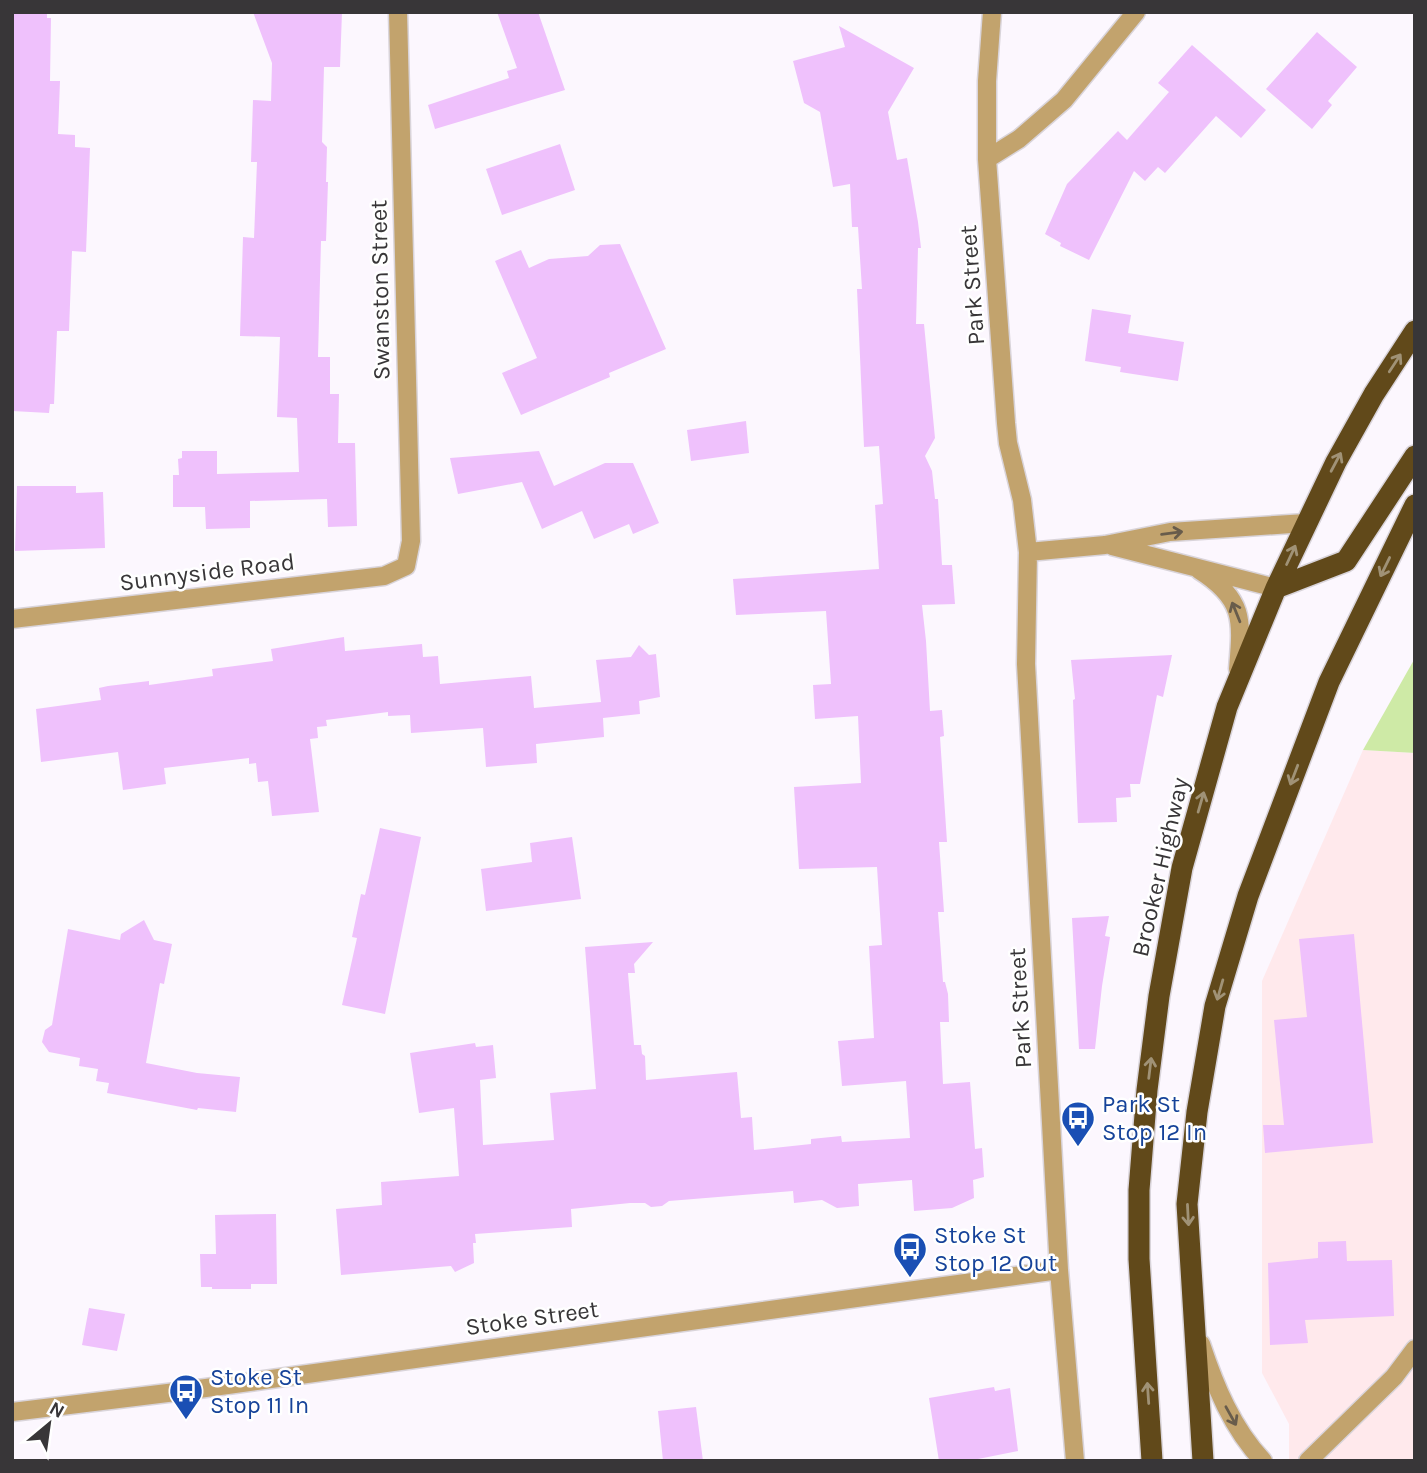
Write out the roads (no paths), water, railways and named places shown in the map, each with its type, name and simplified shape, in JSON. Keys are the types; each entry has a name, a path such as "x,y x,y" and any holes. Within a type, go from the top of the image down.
{"highway":[{"name":"Brooker Highway","path":"1152,1461 1139,1259 1139,1190 1147,1090 1159,996 1182,868 1227,707 1276,587 1336,462 1374,394 1415,331"},
{"path":"1276,587 1346,561 1415,456"},
{"path":"1203,1461 1187,1204 1196,1112 1215,1006 1248,896 1329,682 1415,505"}],"street":[{"name":"Swanston Street","path":"397,12 411,541 406,566"},
{"name":"Park Street","path":"992,12 987,81 987,159 1008,443 1022,500 1028,552 1026,663 1059,1270 1075,1461"},
{"path":"987,159 1019,139 1064,100 1136,12"},
{"path":"1028,552 1105,545 1170,532 1306,523"},
{"path":"1105,545 1276,587"},
{"path":"1186,564 1210,578 1235,606 1241,631 1239,679"},
{"name":"Sunnyside Road","path":"12,619 384,576 406,566"},
{"name":"Stoke Street","path":"12,1412 184,1391 1059,1270"},
{"path":"1196,1330 1213,1382 1249,1446 1263,1461"},
{"path":"1308,1461 1394,1377 1415,1349"},
{"path":"1394,1377 1415,1376"}],"place":[{"name":"Park St Stop 12 In","path":"1078,1148"},
{"name":"Stoke St Stop 12 Out","path":"910,1279"},
{"name":"Stoke St Stop 11 In","path":"186,1421"}]}
